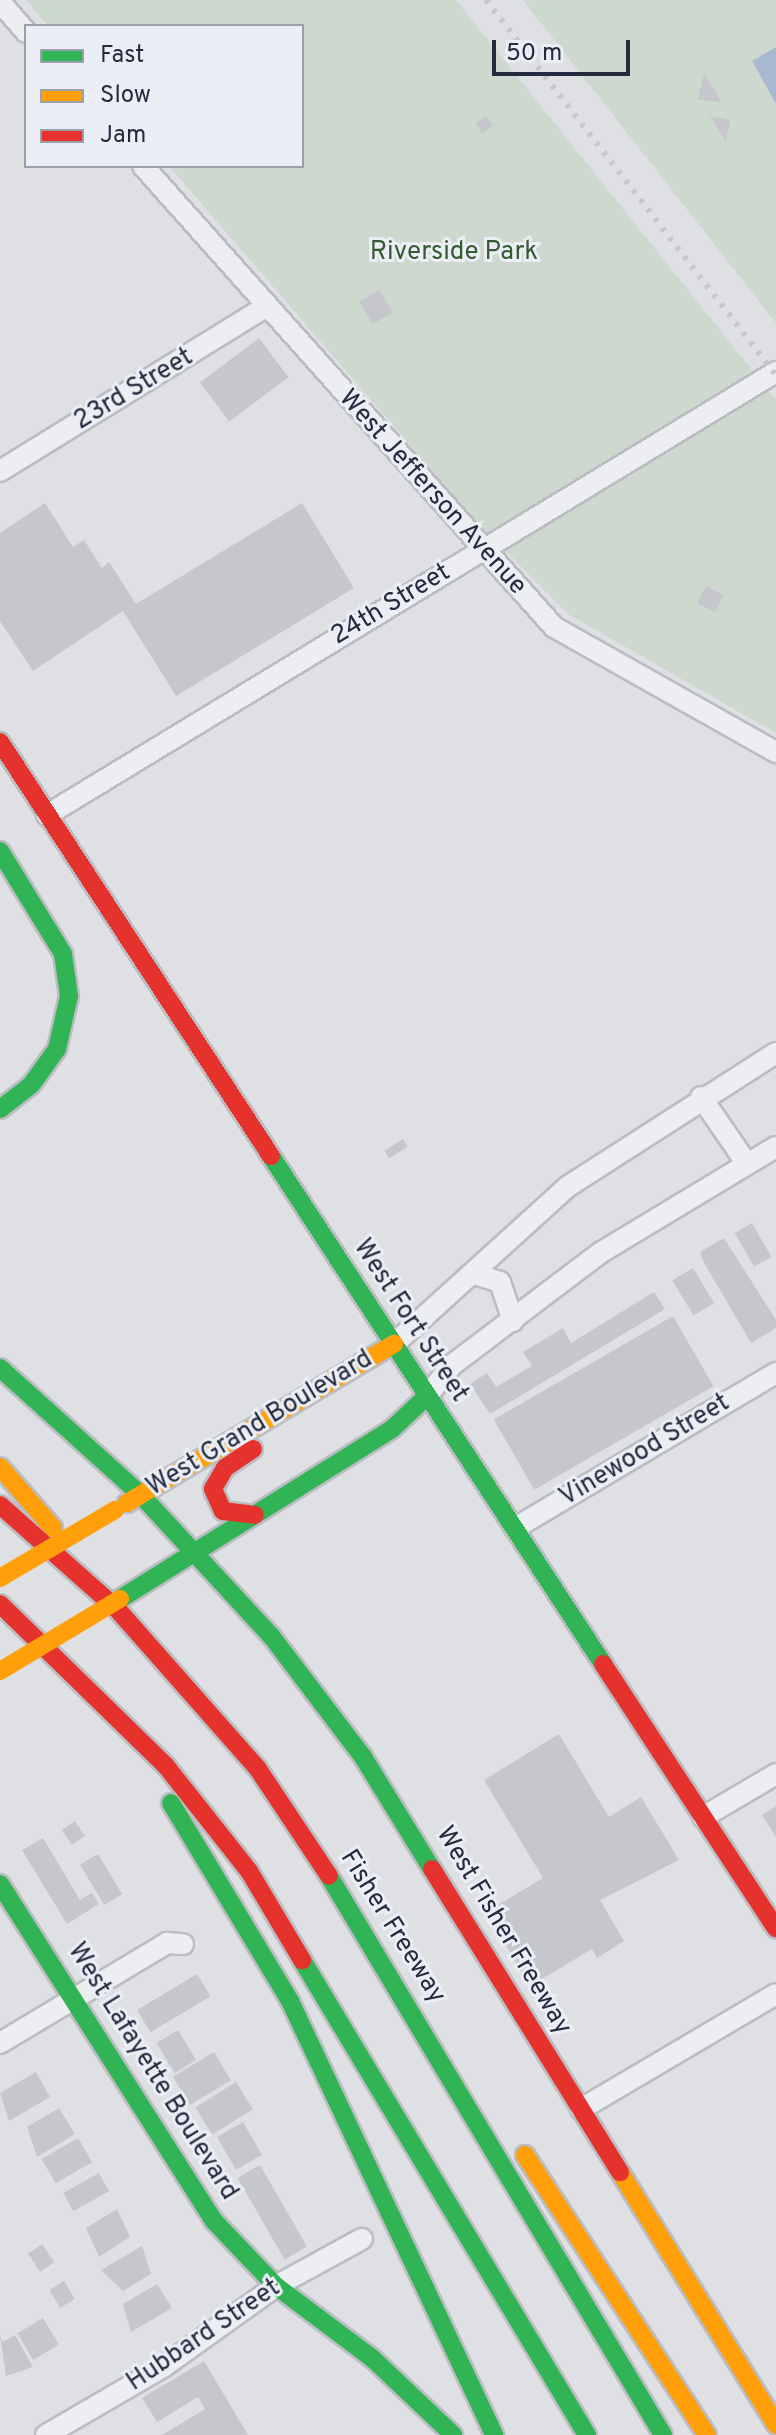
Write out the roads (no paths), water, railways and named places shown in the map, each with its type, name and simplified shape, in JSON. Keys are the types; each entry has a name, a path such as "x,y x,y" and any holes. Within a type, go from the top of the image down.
{"main road":[{"name":"West Fort Street","path":"0,742 776,1928"},
{"path":"0,851 63,954 69,996 57,1049 31,1085 0,1109"},
{"name":"West Grand Boulevard","path":"0,1578 350,1373 394,1344"},
{"name":"West Fisher Freeway","path":"0,1368 141,1495 196,1552 281,1647 363,1757 776,2425"},
{"path":"255,1515 218,1507 213,1489 219,1475 309,1415 350,1373"},
{"path":"0,1671 392,1429 427,1396"},
{"path":"0,1467 146,1640"},
{"name":"Fisher Freeway","path":"0,1505 146,1640 258,1769 402,1993 663,2435"},
{"path":"0,1604 98,1695 208,1817 285,1924 587,2435"},
{"path":"0,1629 98,1695 290,2001 494,2435"},
{"name":"West Lafayette Boulevard","path":"0,1884 186,2185 276,2286 372,2358 447,2433"},
{"path":"402,1993 491,2108"},
{"path":"510,2133 707,2435"}],"street":[{"path":"0,2 24,30"},
{"name":"West Jefferson Avenue","path":"145,168 481,551 554,627 776,752"},
{"name":"23rd Street","path":"0,471 266,307"},
{"name":"24th Street","path":"47,815 776,372"},
{"name":"West Grand Boulevard","path":"394,1344 475,1274 548,1202 701,1097 776,1053"},
{"path":"701,1097 747,1164"},
{"path":"427,1396 452,1365 600,1253 776,1147"},
{"path":"475,1274 500,1282 513,1321"},
{"name":"Vinewood Street","path":"515,1528 776,1373"},
{"path":"703,1817 776,1774"},
{"path":"0,2043 167,1943 183,1944"},
{"path":"581,2109 776,1994"},
{"name":"Hubbard Street","path":"46,2435 163,2367 276,2286 362,2239"}],"water":[{"path":"776,47 776,104 752,61"}],"railway":[{"path":"486,0 776,375"}],"park label":[{"name":"Riverside Park","path":"454,253"}]}
